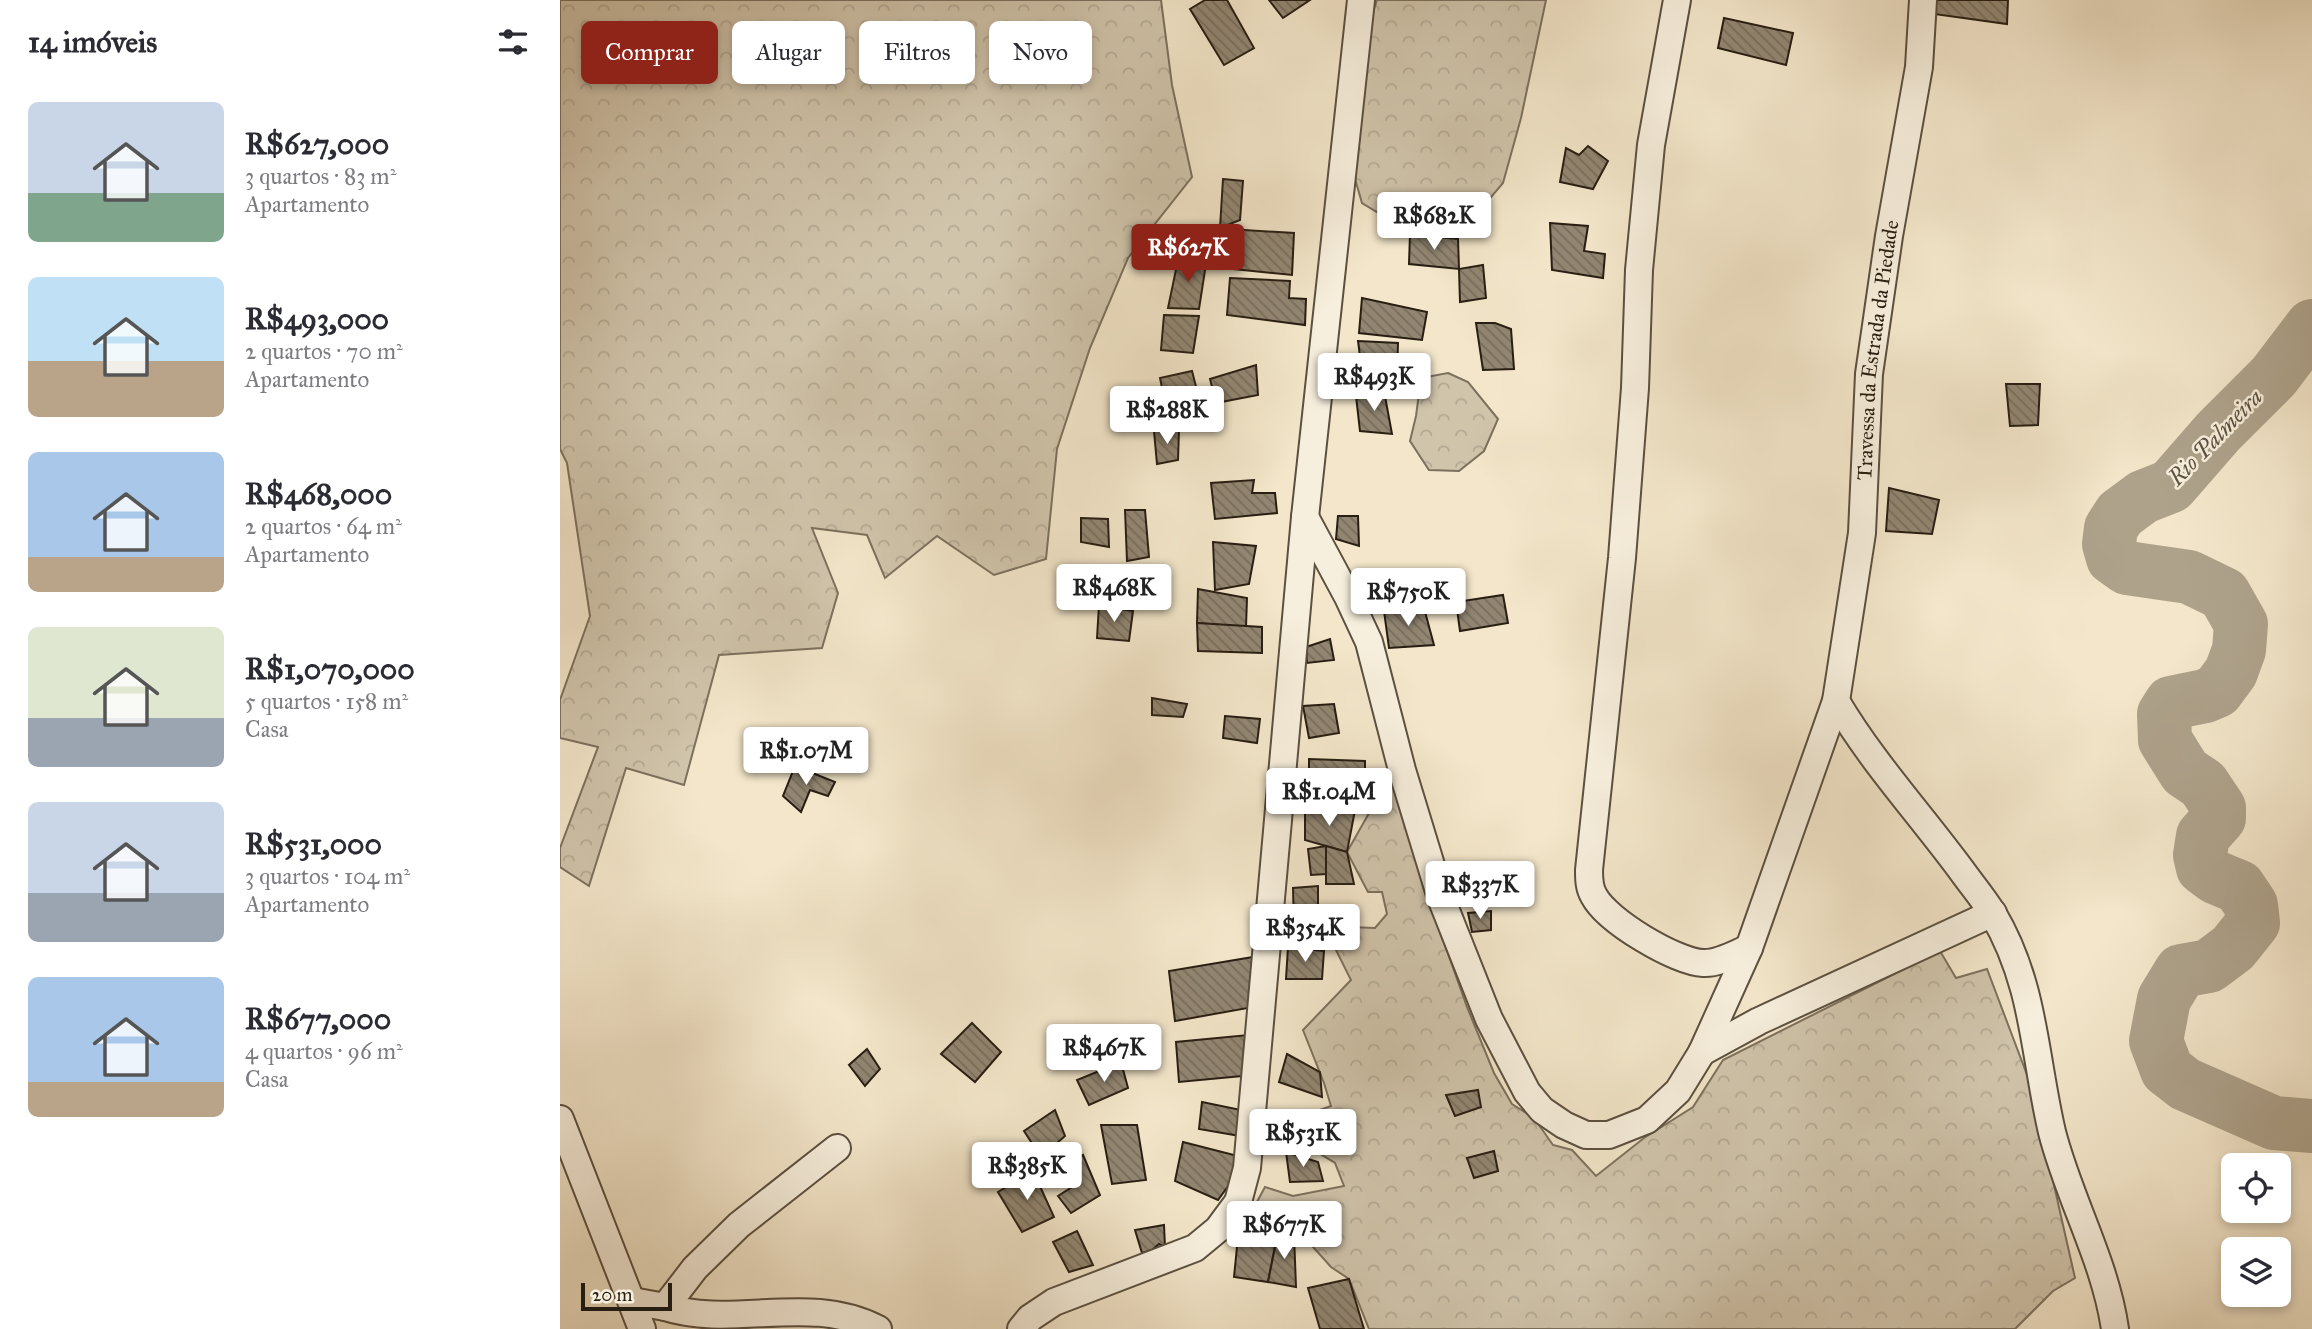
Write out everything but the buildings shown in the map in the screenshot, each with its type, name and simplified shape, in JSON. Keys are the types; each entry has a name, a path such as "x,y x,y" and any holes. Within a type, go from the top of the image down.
{"street":[{"path":"1021,1329 1030,1318 1055,1302 1195,1248 1218,1229 1238,1202 1248,1154 1305,517 1361,0"},
{"path":"1677,0 1649,159 1639,270 1635,388 1622,558 1589,870 1590,886 1593,896 1612,918 1636,935 1693,962 1720,960 1749,948"},
{"name":"Travessa da Estrada da Piedade","path":"1305,517 1369,642 1402,770 1441,898 1489,1019 1527,1092 1542,1110 1564,1125 1586,1135 1609,1135 1647,1120 1678,1091 1702,1052 1749,948 1836,701 1862,533 1869,374 1889,236 1919,67 1923,0"},
{"path":"1836,701 1875,760 1993,913 2019,967 2033,1019 2053,1134 2111,1303 2115,1329"},
{"path":"1702,1052 1750,1026 1993,913"},
{"path":"560,1119 642,1329"},
{"path":"664,1307 695,1268 738,1225 837,1148"},
{"path":"632,1301 664,1307 682,1316 703,1321 740,1323 827,1314 852,1318 878,1329"}],"green space":[{"path":"560,0 1161,0 1172,85 1192,177 1128,258 1090,348 1057,449 1046,559 994,575 937,536 885,578 867,535 812,528 838,593 822,648 719,655 684,785 626,768 589,886 560,867 560,848 598,747 560,738 560,700 590,616 567,463 560,449"},
{"path":"1377,0 1546,0 1521,118 1503,183 1470,222 1429,212 1390,220 1362,203 1353,172 1368,28"},
{"path":"1448,373 1468,382 1498,419 1484,451 1459,471 1429,470 1410,441 1421,378"},
{"path":"1390,776 1441,934 1494,1073 1512,1104 1534,1118 1553,1145 1572,1150 1596,1176 1644,1138 1693,1107 1723,1060 1940,951 1956,978 1987,969 2032,1088 2075,1278 2053,1291 2015,1329 1369,1329 1349,1279 1331,1267 1297,1229 1251,1213 1265,1187 1293,1196 1344,1186 1335,1163 1304,1144 1294,1119 1331,1106 1303,1030 1351,980 1324,926 1375,928 1387,914 1382,892 1368,892 1347,852"}],"waterway":[{"name":"Rio Palmeira","path":"2312,326 2274,376 2218,432 2171,486 2143,497 2120,514 2111,528 2109,544 2113,558 2127,568 2189,577 2224,594 2241,624 2239,650 2231,672 2217,691 2171,703 2164,714 2165,740 2185,772 2203,784 2219,808 2219,818 2203,836 2200,855 2203,868 2215,877 2239,887 2251,905 2253,923 2233,948 2209,966 2181,971 2164,999 2156,1041 2167,1070 2185,1084 2274,1123 2312,1126"}]}
